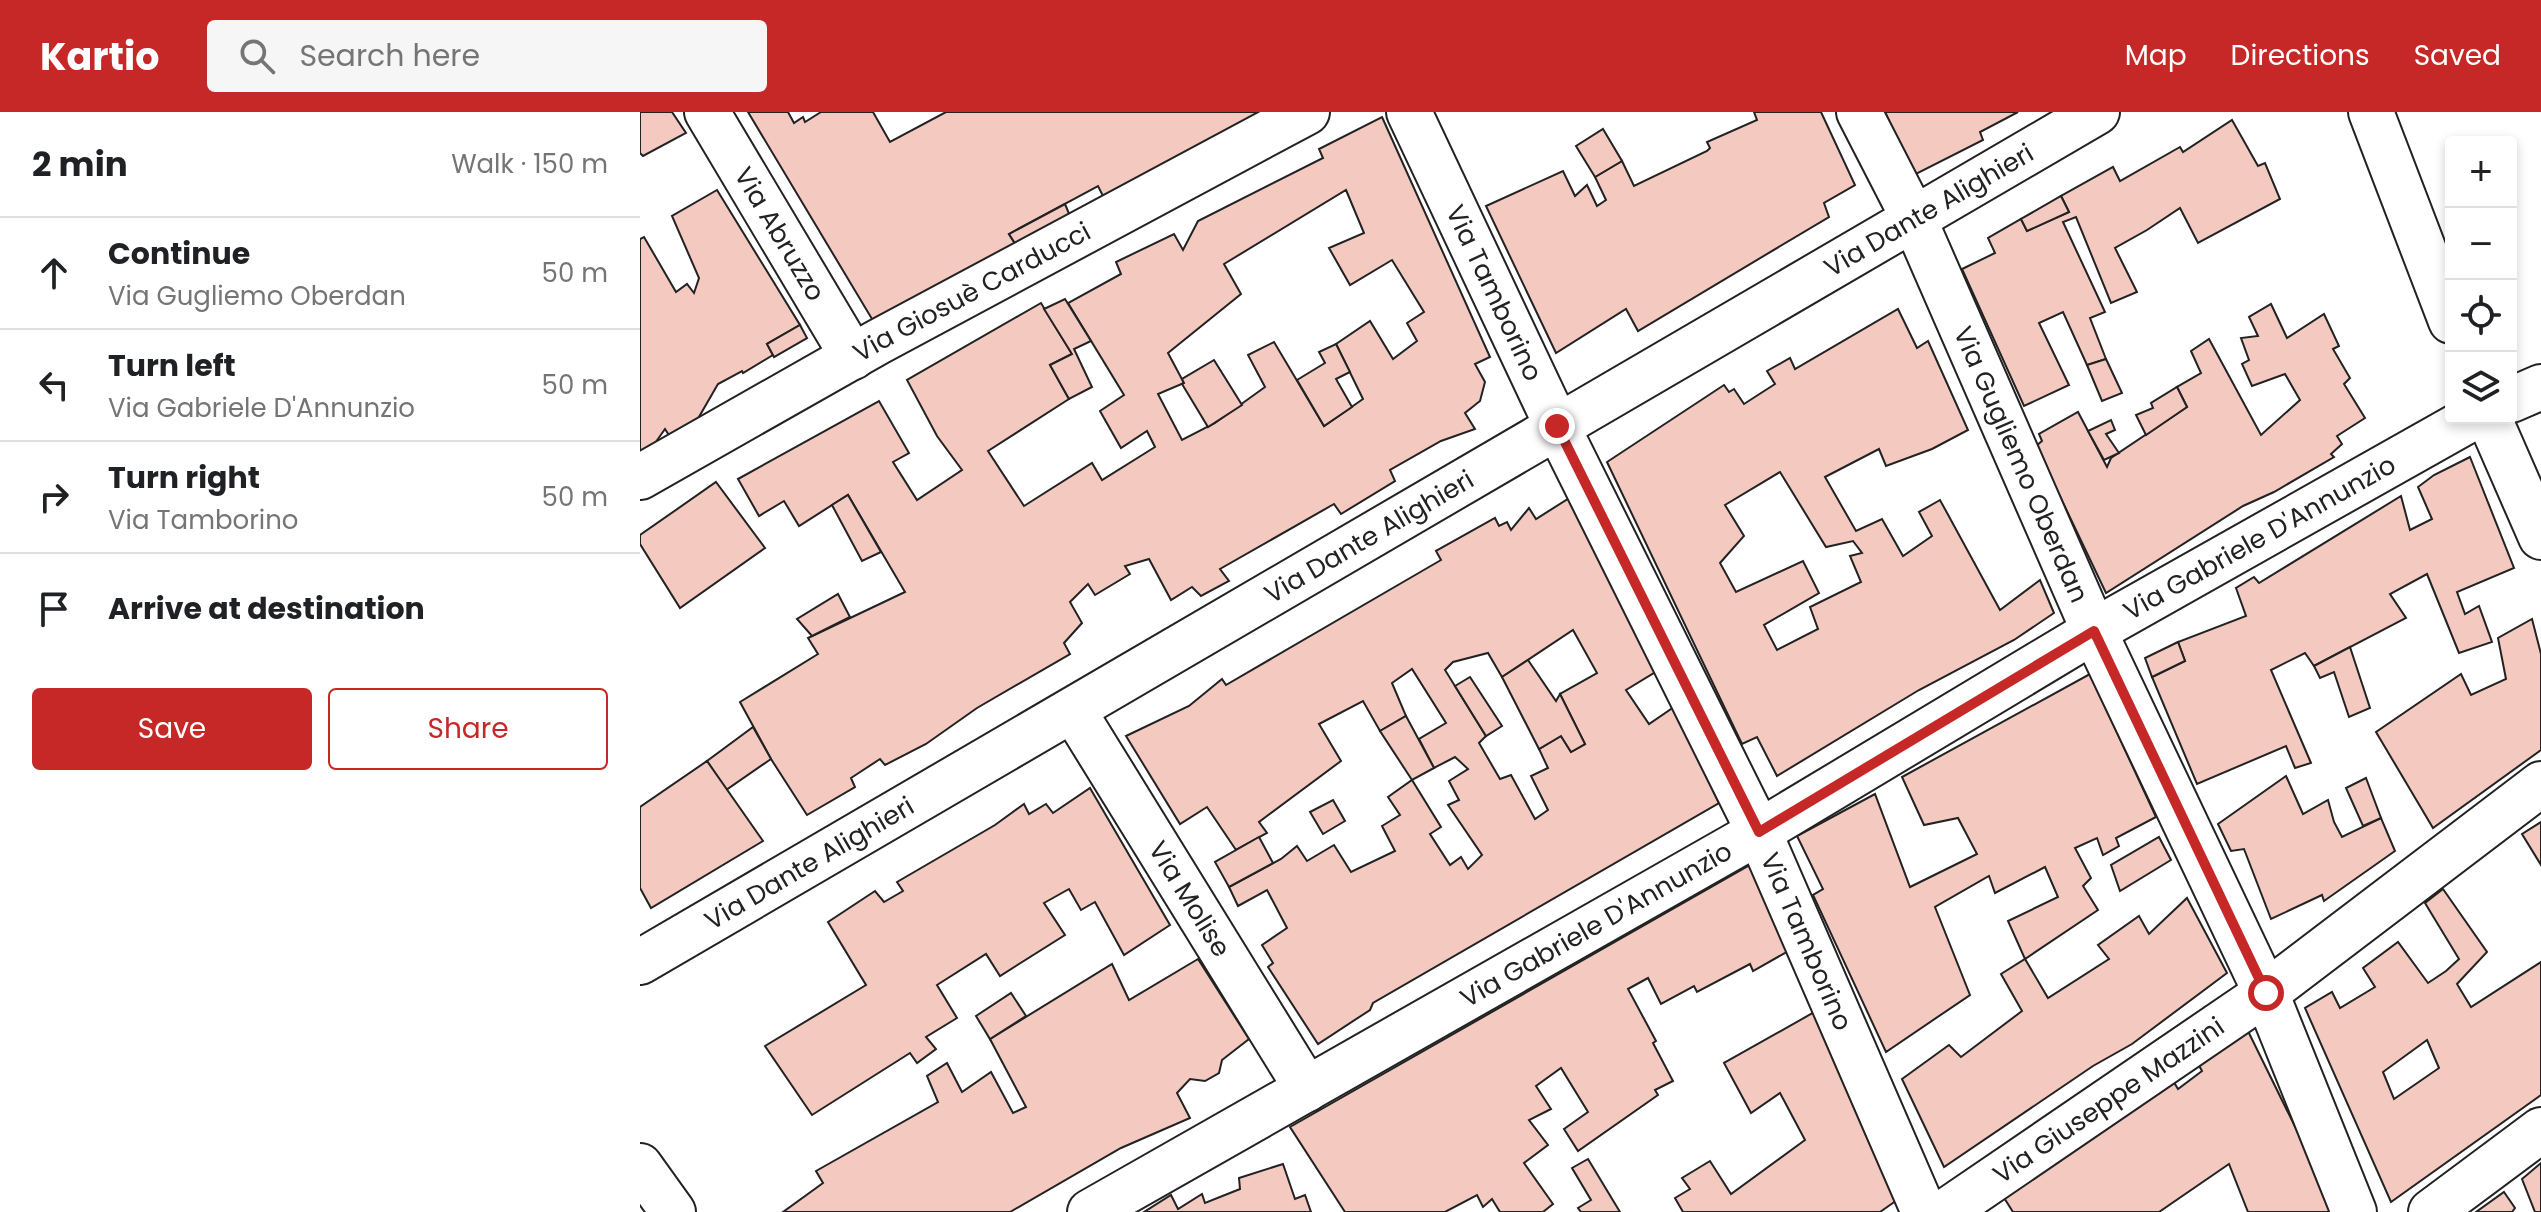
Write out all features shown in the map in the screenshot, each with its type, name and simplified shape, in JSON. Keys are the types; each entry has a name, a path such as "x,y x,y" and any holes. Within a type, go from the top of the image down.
{"street":[{"name":"Via Abruzzo","path":"707,112 853,357"},
{"name":"Via Giosuè Carducci","path":"640,477 853,357 1307,112"},
{"name":"Via Tamborino","path":"1409,112 1557,426 1759,832 1924,1212"},
{"name":"Via Gugliemo Oberdan","path":"1859,112 1914,219 2094,631 2266,993 2354,1212"},
{"name":"Via Dante Alighieri","path":"640,962 2097,112"},
{"path":"2371,112 2445,305"},
{"path":"2517,397 2541,387"},
{"name":"Via Gabriele D'Annunzio","path":"1090,1212 1759,832 2094,631 2461,424"},
{"path":"2492,424 2541,537"},
{"name":"Via Molise","path":"1073,710 1307,1089"},
{"name":"Via Giuseppe Mazzini","path":"1945,1212 2266,993 2541,784"},
{"path":"2431,1212 2541,1130"},
{"path":"640,1166 673,1212"}],"building":[{"path":"640,112 672,112 686,133 643,156 640,153"},
{"path":"748,112 788,112 794,123 803,117 805,122 821,112 873,112 890,142 946,112 1268,112 1104,198 1098,186 1009,234 1016,245 875,324"},
{"path":"1754,112 1821,112 1855,185 1824,203 1829,217 1638,331 1626,309 1556,353 1486,206 1563,171 1575,196 1587,185 1597,206 1606,200 1595,177 1622,161 1634,186 1707,151 1710,148 1707,142 1757,120"},
{"path":"1885,112 2018,112 1980,132 1983,140 1914,175"},
{"path":"1382,117 1490,357 1475,364 1485,382 1480,401 1465,413 1475,429 1441,441 1390,470 1395,481 1341,514 1334,504 1220,569 1229,581 1201,596 1192,587 1171,600 1149,559 1125,566 1130,574 1095,595 1088,584 1070,602 1082,623 1064,643 1070,654 977,708 926,744 885,765 880,759 851,778 855,787 807,815 771,759 740,702 818,654 808,638 905,592 848,495 799,526 784,501 759,516 738,479 879,401 909,453 893,462 917,500 962,470 937,436 907,380 1041,303 1072,354 1050,365 1069,399 988,451 1024,506 1092,463 1102,480 1155,447 1147,431 1121,448 1100,411 1124,395 1068,303 1121,274 1116,262 1174,234 1183,250 1198,221 1323,158 1319,149","holes":["1346,190 1364,233 1329,248 1350,285 1392,260 1424,312 1407,323 1417,341 1393,359 1370,321 1336,344 1363,399 1324,426 1274,342 1248,355 1265,387 1215,423 1182,440 1158,394 1184,383 1168,353 1241,294 1224,264"]},
{"path":"2232,120 2258,166 2265,163 2280,199 2198,243 2180,208 2115,248 2137,292 2111,303 2076,217 2063,222 2105,312 2090,318 2106,359 2087,365 2063,312 2039,323 2069,385 2024,406 1962,269 1995,253 1988,238 2021,219 2027,231 2069,212 2061,196 2113,167 2120,181 2180,147 2183,152"},
{"path":"1603,129 1622,161 1595,177 1576,146"},
{"path":"717,190 800,325 767,344 773,355 718,384 696,422 672,440 665,429 646,456 640,459 640,239 644,237 676,292 687,284 694,293 699,278 672,216"},
{"path":"2061,196 2069,212 2027,231 2021,219"},
{"path":"1065,204 1072,221 1016,245 1009,234"},
{"path":"1065,299 1091,341 1074,349 1092,387 1069,399 1050,365 1072,354 1044,309"},
{"path":"2271,304 2287,338 2324,314 2339,346 2333,349 2350,378 2344,384 2365,418 2337,436 2342,444 2331,454 2334,457 2243,506 2106,593 2036,446 2042,441 2039,434 2078,412 2107,467 2111,458 2187,407 2177,387 2201,373 2191,351 2209,339 2261,435 2300,400 2285,374 2252,386 2242,364 2249,360 2241,338 2258,336 2249,317"},
{"path":"1898,309 1917,348 1928,341 1968,430 1932,449 1886,466 1879,449 1825,477 1856,531 1882,519 1903,556 1932,536 1919,512 1940,500 2000,610 2040,580 2054,613 2014,640 1919,690 1777,776 1757,737 1742,744 1607,462 1724,385 1729,392 1734,389 1744,404 1775,384 1767,371 1790,358 1795,369","holes":["1780,472 1826,547 1853,541 1862,553 1850,556 1861,582 1810,607 1818,629 1777,650 1764,625 1819,593 1803,561 1736,592 1720,563 1744,536 1725,505"]},
{"path":"800,325 807,338 774,357 767,344"},
{"path":"1336,344 1350,372 1336,379 1352,407 1324,426 1297,380 1325,363 1319,352"},
{"path":"2106,359 2122,393 2102,401 2087,365"},
{"path":"1214,360 1242,405 1208,427 1182,379"},
{"path":"2177,387 2187,407 2146,435 2136,415 2153,408 2151,403"},
{"path":"2111,420 2115,430 2106,434 2119,453 2104,460 2088,431"},
{"path":"2470,457 2514,568 2457,592 2465,614 2479,606 2492,642 2459,653 2427,574 2390,594 2406,618 2314,666 2305,653 2271,670 2311,763 2295,768 2286,746 2197,784 2152,677 2185,661 2178,642 2246,616 2236,588 2254,577 2259,583 2401,496 2410,530 2432,519 2418,487"},
{"path":"716,482 765,548 680,608 640,544 640,535"},
{"path":"848,495 881,552 862,561 832,505"},
{"path":"1571,497 1657,671 1626,690 1649,724 1674,707 1719,803 1373,1003 1370,1010 1318,1044 1268,967 1273,963 1262,945 1287,928 1267,890 1238,906 1229,887 1281,859 1297,846 1307,861 1334,845 1351,872 1395,851 1382,826 1400,815 1388,797 1412,780 1441,827 1430,834 1450,865 1461,857 1468,869 1482,855 1448,805 1459,800 1449,781 1468,769 1455,757 1434,768 1419,739 1446,723 1412,669 1392,683 1406,716 1380,731 1363,701 1319,724 1341,761 1259,822 1267,833 1236,850 1207,807 1180,824 1126,736 1189,706 1222,679 1226,685 1441,560 1436,551 1495,518 1499,526 1507,522 1511,530 1529,508 1536,519","holes":["1573,630 1597,673 1560,694 1585,744 1571,752 1561,736 1539,749 1548,768 1531,776 1548,810 1535,819 1511,775 1500,779 1479,743 1486,736 1445,670 1453,662 1488,653 1502,677"]},
{"path":"838,594 850,617 812,636 797,619"},
{"path":"2532,619 2541,654 2541,750 2433,828 2376,732 2461,674 2471,695 2506,679 2498,638"},
{"path":"2178,642 2185,661 2152,677 2145,658"},
{"path":"2350,647 2370,708 2349,717 2334,672 2320,678 2314,666"},
{"path":"1528,660 1556,701 1560,694 1585,744 1571,752 1561,736 1539,749 1502,677"},
{"path":"2090,674 2156,817 2116,838 2119,846 2103,855 2097,838 2075,848 2091,878 2083,886 2098,910 2025,959 2008,921 2058,897 2045,867 1995,893 1989,876 1935,907 1970,995 1886,1052 1813,895 1823,889 1797,836 1875,794 1910,887 1977,854 1958,818 1924,825 1902,777"},
{"path":"1470,677 1502,726 1486,736 1455,686"},
{"path":"1406,716 1434,768 1412,780 1380,731"},
{"path":"753,727 771,759 726,790 707,761"},
{"path":"707,761 763,841 651,908 640,888 640,807"},
{"path":"2286,776 2303,814 2328,800 2342,837 2381,818 2395,851 2324,901 2322,895 2271,919 2244,849 2231,851 2218,824"},
{"path":"2366,778 2381,818 2363,826 2346,788"},
{"path":"1090,788 1170,925 1124,955 1095,902 1081,910 1069,889 1044,903 1065,935 1000,976 986,954 937,985 957,1018 926,1037 936,1049 917,1063 910,1053 812,1115 765,1046 866,985 828,922 875,891 884,902 903,891 897,882 995,825 1024,804 1029,814 1046,804 1053,813"},
{"path":"1333,800 1345,821 1323,834 1310,812"},
{"path":"2541,822 2541,865 2522,834"},
{"path":"1259,837 1273,863 1229,887 1215,862"},
{"path":"2159,837 2171,860 2120,891 2111,865"},
{"path":"1750,865 1792,949 1753,971 1750,964 1697,992 1694,986 1661,1004 1648,978 1628,989 1673,1081 1655,1090 1658,1095 1578,1151 1564,1129 1588,1112 1561,1068 1536,1086 1551,1109 1529,1120 1548,1145 1524,1163 1553,1204 1543,1212 1500,1212 1492,1199 1483,1207 1477,1195 1445,1212 1345,1212 1290,1127"},
{"path":"2443,889 2487,952 2457,984 2471,1007 2541,962 2541,1095 2391,1202 2305,1008 2332,992 2340,1008 2375,987 2363,968 2398,942 2428,983 2446,971 2459,959 2425,903","holes":["2427,1040 2439,1068 2394,1099 2383,1072"]},
{"path":"2187,898 2227,973 2132,1044 2093,1066 1944,1167 1902,1079 1949,1045 1961,1057 2022,1011 2001,974 2025,959 2048,998 2109,959 2098,945 2139,916 2149,934"},
{"path":"1198,959 1249,1039 1222,1060 1219,1073 1205,1081 1190,1079 1177,1093 1190,1118 1121,1148 1010,1212 783,1212 823,1183 816,1171 938,1102 927,1076 947,1063 962,1092 991,1072 1013,1113 1026,1107 990,1039 1112,964 1129,1000"},
{"path":"1011,993 1026,1016 990,1039 976,1016"},
{"path":"1818,1010 1900,1198 1880,1212 1683,1212 1675,1198 1690,1189 1682,1178 1710,1161 1731,1194 1805,1140 1780,1093 1751,1113 1724,1063"},
{"path":"2246,1027 2337,1212 2248,1212 2229,1164 2159,1212 2013,1212 2001,1193 2172,1079 2178,1089 2202,1071 2196,1060"},
{"path":"1588,1159 1620,1212 1581,1212 1578,1208 1591,1200 1572,1168"},
{"path":"2541,1163 2541,1212 2535,1212 2522,1179"},
{"path":"1283,1164 1295,1199 1305,1195 1311,1212 1144,1212 1171,1195 1178,1209 1202,1194 1205,1203 1240,1189 1239,1178"},
{"path":"2504,1192 2515,1208 2512,1212 2476,1212"}],"route":[{"path":"1557,426 1759,832 2094,631 2266,993"}]}
